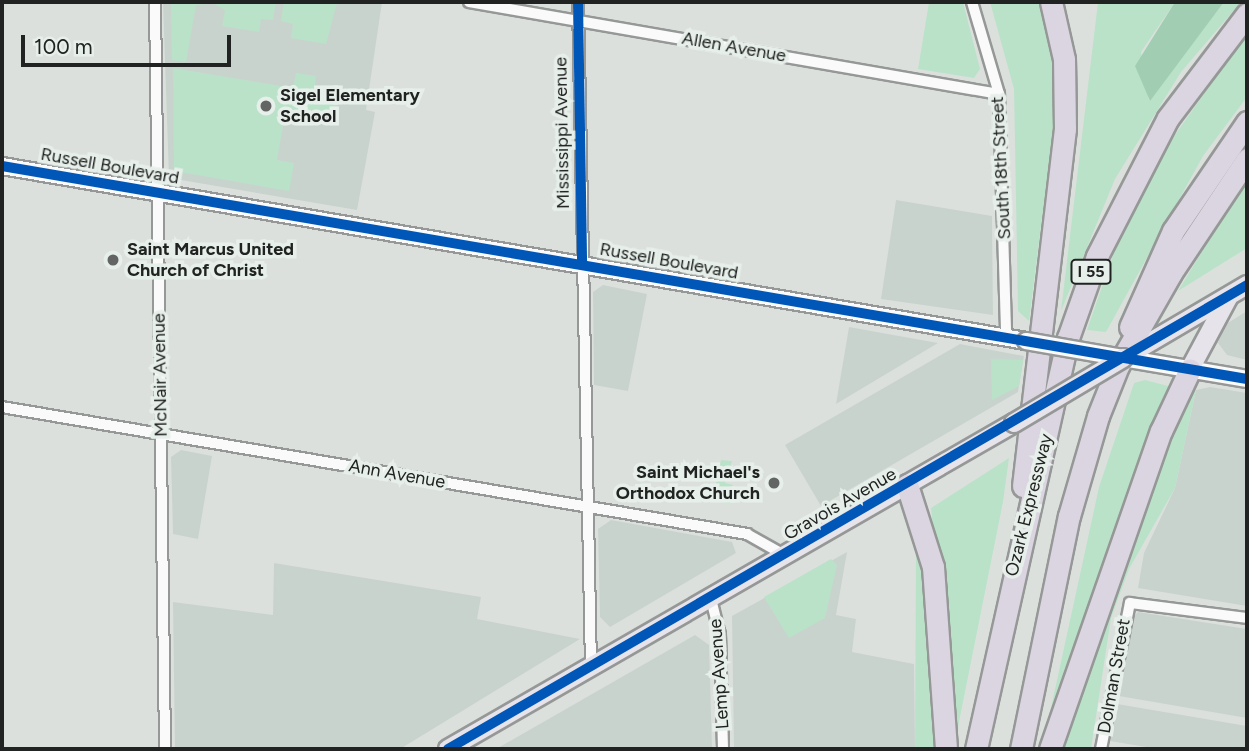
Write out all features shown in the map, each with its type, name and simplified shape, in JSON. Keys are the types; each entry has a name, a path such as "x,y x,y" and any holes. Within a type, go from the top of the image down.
{"highway":[{"path":"1013,566 1065,129 1064,59 1051,2"},
{"name":"Ozark Expressway","path":"976,749 1013,566 1068,338 1106,233 1168,118 1247,14"},
{"path":"1021,749 1078,479 1139,300 1173,231 1247,122"},
{"path":"1120,362 1247,159"},
{"path":"1050,749 1161,431 1190,369"},
{"path":"907,485 933,567 946,749"}],"main road":[{"name":"Russell Boulevard","path":"2,166 1006,337 1120,362 1144,362 1247,379"},
{"name":"Gravois Avenue","path":"447,749 786,556 1247,285"},
{"path":"1190,369 1230,296"}],"street":[{"name":"McNair Avenue","path":"155,2 165,749"},
{"name":"Allen Avenue","path":"469,2 999,94"},
{"name":"Mississippi Avenue","path":"578,2 591,666"},
{"name":"South 18th Street","path":"972,2 999,94 1006,337"},
{"name":"Ann Avenue","path":"2,407 747,534 786,556"},
{"name":"Lemp Avenue","path":"711,599 720,634 723,749"},
{"name":"Dolman Street","path":"1101,749 1130,603 1247,618"}],"shaded area":[{"name":"Sigel Elementary School","path":"163,2 382,2 366,110 375,112 357,210 169,178"},
{"path":"896,200 992,216 993,315 881,299"},
{"path":"603,285 647,294 628,391 594,385 593,292"},
{"path":"1247,311 1247,360 1227,355 1218,343 1223,326"},
{"path":"849,327 938,343 836,404"},
{"path":"960,344 1024,356 1018,392 821,506 785,445"},
{"path":"1210,387 1247,393 1247,606 1138,588 1144,553 1175,488 1196,390"},
{"path":"181,450 212,456 198,539 173,534 171,457"},
{"path":"611,520 732,542 736,553 610,627 600,617 598,529"},
{"path":"847,552 836,615 856,619 852,652 914,664 915,749 734,749 732,616"},
{"path":"274,563 481,597 477,619 580,639 400,749 175,749 173,602 273,615"},
{"path":"1138,612 1247,629 1247,718 1119,696 1129,621"},
{"path":"695,635 709,645 712,749 496,749"},
{"path":"1117,704 1247,726 1247,749 1158,749 1110,741"}],"green space":[{"path":"171,2 208,4 196,5 186,62 172,60"},
{"path":"211,2 276,2 273,20 261,19 259,32 222,26 225,10"},
{"path":"284,2 337,3 326,44 291,38 293,24 281,21"},
{"path":"929,2 963,2 980,69 974,78 918,69"},
{"path":"990,2 1041,2 1054,50 1056,106 1029,321 1018,311 1014,89"},
{"path":"1098,2 1175,2 1141,52 1149,101 1224,2 1241,2 1181,72 1115,179 1061,311"},
{"path":"1175,2 1224,2 1150,101 1135,66"},
{"path":"1247,33 1247,97 1203,156 1106,332 1087,330 1122,229 1160,156"},
{"path":"173,68 293,88 296,73 316,76 314,91 338,95 335,116 286,108 277,160 294,163 289,191 174,171"},
{"path":"1247,183 1247,248 1178,291 1226,212"},
{"path":"991,359 1023,360 1019,386 992,400"},
{"path":"1145,380 1172,387 1044,740 1099,487 1134,383"},
{"path":"1196,390 1175,488 1129,569 1111,618 1091,749 1057,749 1176,411"},
{"path":"1009,458 1003,502 954,747 931,508"},
{"path":"721,460 732,461 725,483 733,485 730,503 721,502 723,491 715,489"},
{"path":"916,540 923,549 941,749 915,749"},
{"path":"831,559 837,565 825,618 789,638 764,597"}],"cycle path":[{"path":"578,2 582,263"},
{"path":"2,166 1247,379"},
{"path":"448,749 1247,285"}],"place":[{"name":"Sigel Elementary School","path":"266,106"},
{"name":"Saint Marcus United Church of Christ","path":"113,260"},
{"name":"Saint Michael's Orthodox Church","path":"774,483"}]}
